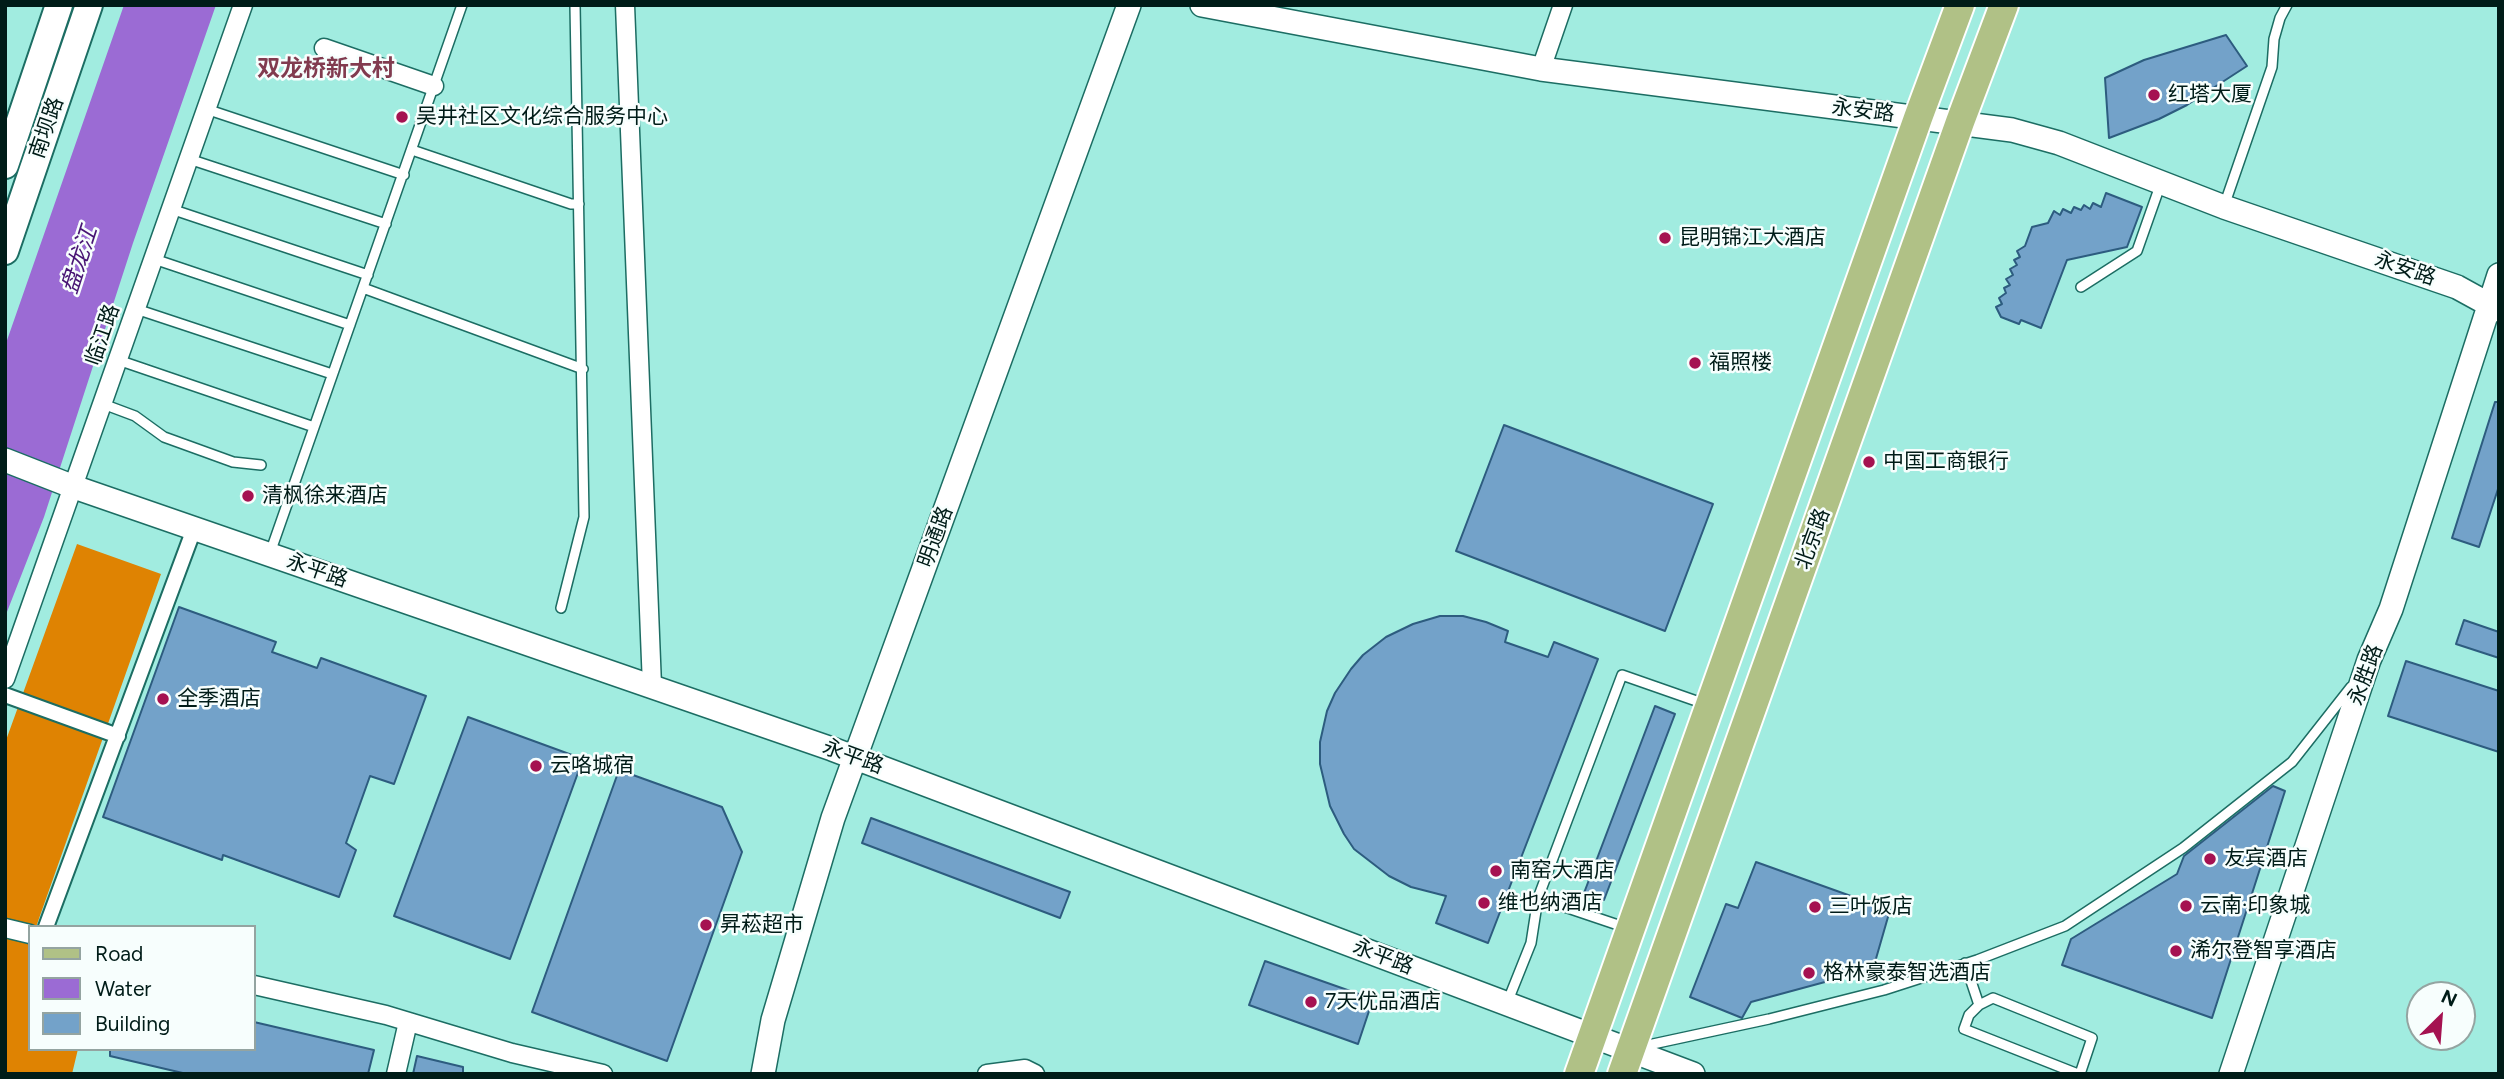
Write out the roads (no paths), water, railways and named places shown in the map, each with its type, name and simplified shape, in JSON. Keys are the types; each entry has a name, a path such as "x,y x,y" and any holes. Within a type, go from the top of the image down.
{"main road":[{"name":"南坝路","path":"5,165 59,5"},
{"name":"南坝路","path":"5,251 89,5"},
{"name":"北京路","path":"1579,1074 1960,5"},
{"name":"北京路","path":"1626,1061 2004,5"}],"street":[{"name":"临江路","path":"5,679 66,484 103,404 243,5"},
{"path":"625,5 652,686"},
{"name":"明通路","path":"763,1074 773,1020 833,818 1129,5"},
{"name":"永安路","path":"1202,5 1541,69 2012,130 2059,143 2224,207 2457,287 2494,307"},
{"path":"1541,69 1563,5"},
{"path":"324,48 434,86"},
{"name":"永胜路","path":"2231,1074 2369,660 2391,609 2494,307 2499,275"},
{"name":"永平路","path":"5,460 194,529 855,758 1593,1037 1626,1061 1693,1074"},
{"path":"47,925 194,529"},
{"path":"5,695 118,736"},
{"path":"5,928 28,934"},
{"path":"256,985 408,1022 512,1053 603,1074"},
{"path":"396,1074 408,1022"},
{"path":"987,1074 1025,1069 1035,1074"}],"lane":[{"path":"270,555 462,5"},
{"path":"561,608 584,517 575,5"},
{"path":"2224,207 2272,67 2274,39 2287,5"},
{"path":"206,109 404,175"},
{"path":"412,150 571,205 579,204"},
{"path":"189,159 386,224"},
{"path":"2081,287 2137,251 2161,183"},
{"path":"171,209 368,275"},
{"path":"154,259 349,325"},
{"path":"363,288 583,369"},
{"path":"136,309 332,374"},
{"path":"118,360 314,427"},
{"path":"103,404 135,416 164,437 233,463 261,465"},
{"path":"1626,1061 1884,989 2065,926 2183,848 2292,762 2322,727 2369,660"},
{"path":"1506,1004 1531,943 1538,898 1622,675 1710,706"},
{"path":"1538,898 1630,929"},
{"path":"1965,963 1979,1005"},
{"path":"1993,998 2092,1038 2079,1074 1964,1029 1969,1015 1979,1005 1993,998"}],"water":[{"name":"盘龙江","path":"124,5 216,5 133,243 44,517 5,617 5,346"}],"place":[{"name":"红塔大厦","path":"2154,95"},
{"name":"吴井社区文化综合服务中心","path":"402,117"},
{"name":"昆明锦江大酒店","path":"1665,238"},
{"name":"福照楼","path":"1695,363"},
{"name":"中国工商银行","path":"1869,462"},
{"name":"清枫徐来酒店","path":"248,496"},
{"name":"全季酒店","path":"163,699"},
{"name":"云咯城宿","path":"536,766"},
{"name":"友宾酒店","path":"2210,859"},
{"name":"南窑大酒店","path":"1496,871"},
{"name":"维也纳酒店","path":"1484,903"},
{"name":"云南·印象城","path":"2186,906"},
{"name":"三叶饭店","path":"1815,907"},
{"name":"昇菘超市","path":"706,925"},
{"name":"浠尔登智享酒店","path":"2176,951"},
{"name":"格林豪泰智选酒店","path":"1809,973"},
{"name":"7天优品酒店","path":"1311,1002"}],"district":[{"name":"双龙桥新大村","path":"326,69"}]}
